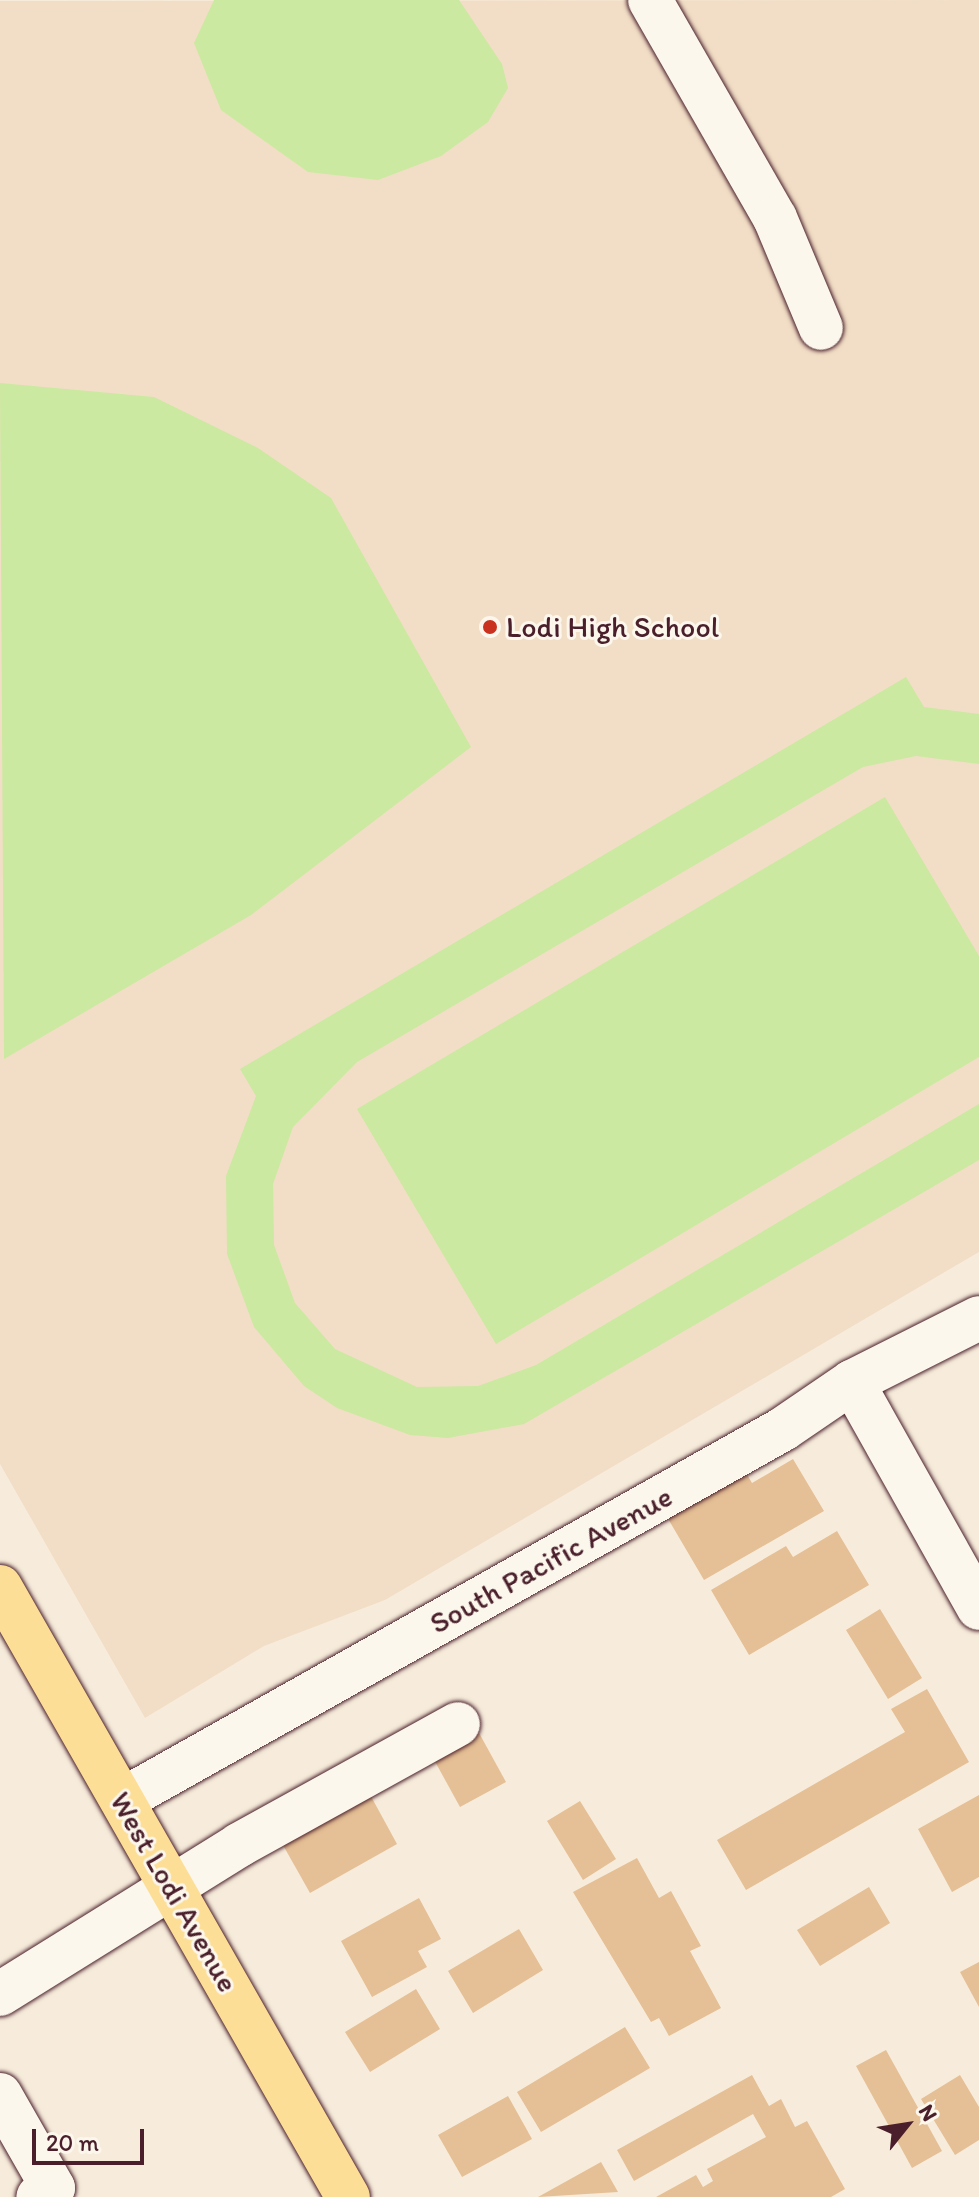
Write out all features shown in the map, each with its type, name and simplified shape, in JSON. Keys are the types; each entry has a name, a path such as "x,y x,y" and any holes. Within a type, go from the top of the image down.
{"main road":[{"name":"West Lodi Avenue","path":"0,1587 348,2197"}],"street":[{"path":"650,0 775,218 821,328"},
{"name":"South Pacific Avenue","path":"122,1800 783,1429 852,1382 979,1318"},
{"path":"852,1382 979,1608"},
{"path":"0,1994 174,1891 239,1845 458,1724"},
{"path":"0,2095 50,2194"}],"shaded area":[{"name":"Lodi High School","path":"979,0 979,1252 385,1600 264,1646 145,1718 0,1464 0,1"}],"green space":[{"path":"214,0 459,0 502,64 508,88 488,122 441,156 378,180 308,172 221,110 194,43"},
{"path":"0,383 154,397 258,448 331,498 471,747 251,915 4,1059"},
{"path":"906,677 924,707 979,714 979,764 916,756 863,767 357,1062 293,1127 273,1184 274,1245 295,1303 335,1349 417,1387 478,1386 536,1365 979,1104 979,1160 524,1424 448,1438 410,1435 337,1408 304,1386 254,1327 227,1254 226,1176 256,1096 240,1069"},
{"path":"885,797 979,956 979,1057 496,1344 357,1109"}],"building":[{"path":"793,1459 824,1511 704,1580 667,1517 745,1471 752,1483"},
{"path":"837,1531 869,1585 749,1655 711,1590 786,1546 793,1557"},
{"path":"880,1609 922,1678 888,1699 846,1630"},
{"path":"927,1689 969,1762 746,1890 717,1840 905,1732 891,1709"},
{"path":"473,1722 506,1782 460,1807 427,1747"},
{"path":"367,1789 397,1844 310,1893 279,1838"},
{"path":"979,1795 979,1877 952,1892 918,1829"},
{"path":"580,1801 616,1859 583,1880 547,1821"},
{"path":"637,1858 659,1898 671,1891 701,1946 690,1951 721,2008 669,2036 659,2018 651,2022 573,1892"},
{"path":"869,1887 890,1923 820,1966 797,1930"},
{"path":"419,1898 441,1939 418,1951 427,1967 372,1997 341,1941"},
{"path":"519,1929 543,1970 473,2013 448,1971"},
{"path":"979,1962 979,2007 960,1972"},
{"path":"416,1989 440,2029 370,2072 345,2032"},
{"path":"625,2027 650,2068 541,2132 517,2092"},
{"path":"886,2050 942,2151 912,2168 856,2066"},
{"path":"752,2075 769,2106 781,2099 795,2127 807,2121 845,2189 831,2197 656,2197 696,2175 703,2187 713,2181 707,2169 766,2137 753,2114 634,2181 617,2150"},
{"path":"960,2075 979,2107 979,2140 955,2155 921,2099"},
{"path":"508,2096 532,2139 462,2177 438,2135"},
{"path":"601,2162 618,2192 538,2197"}],"place":[{"name":"Lodi High School","path":"490,627"}]}
